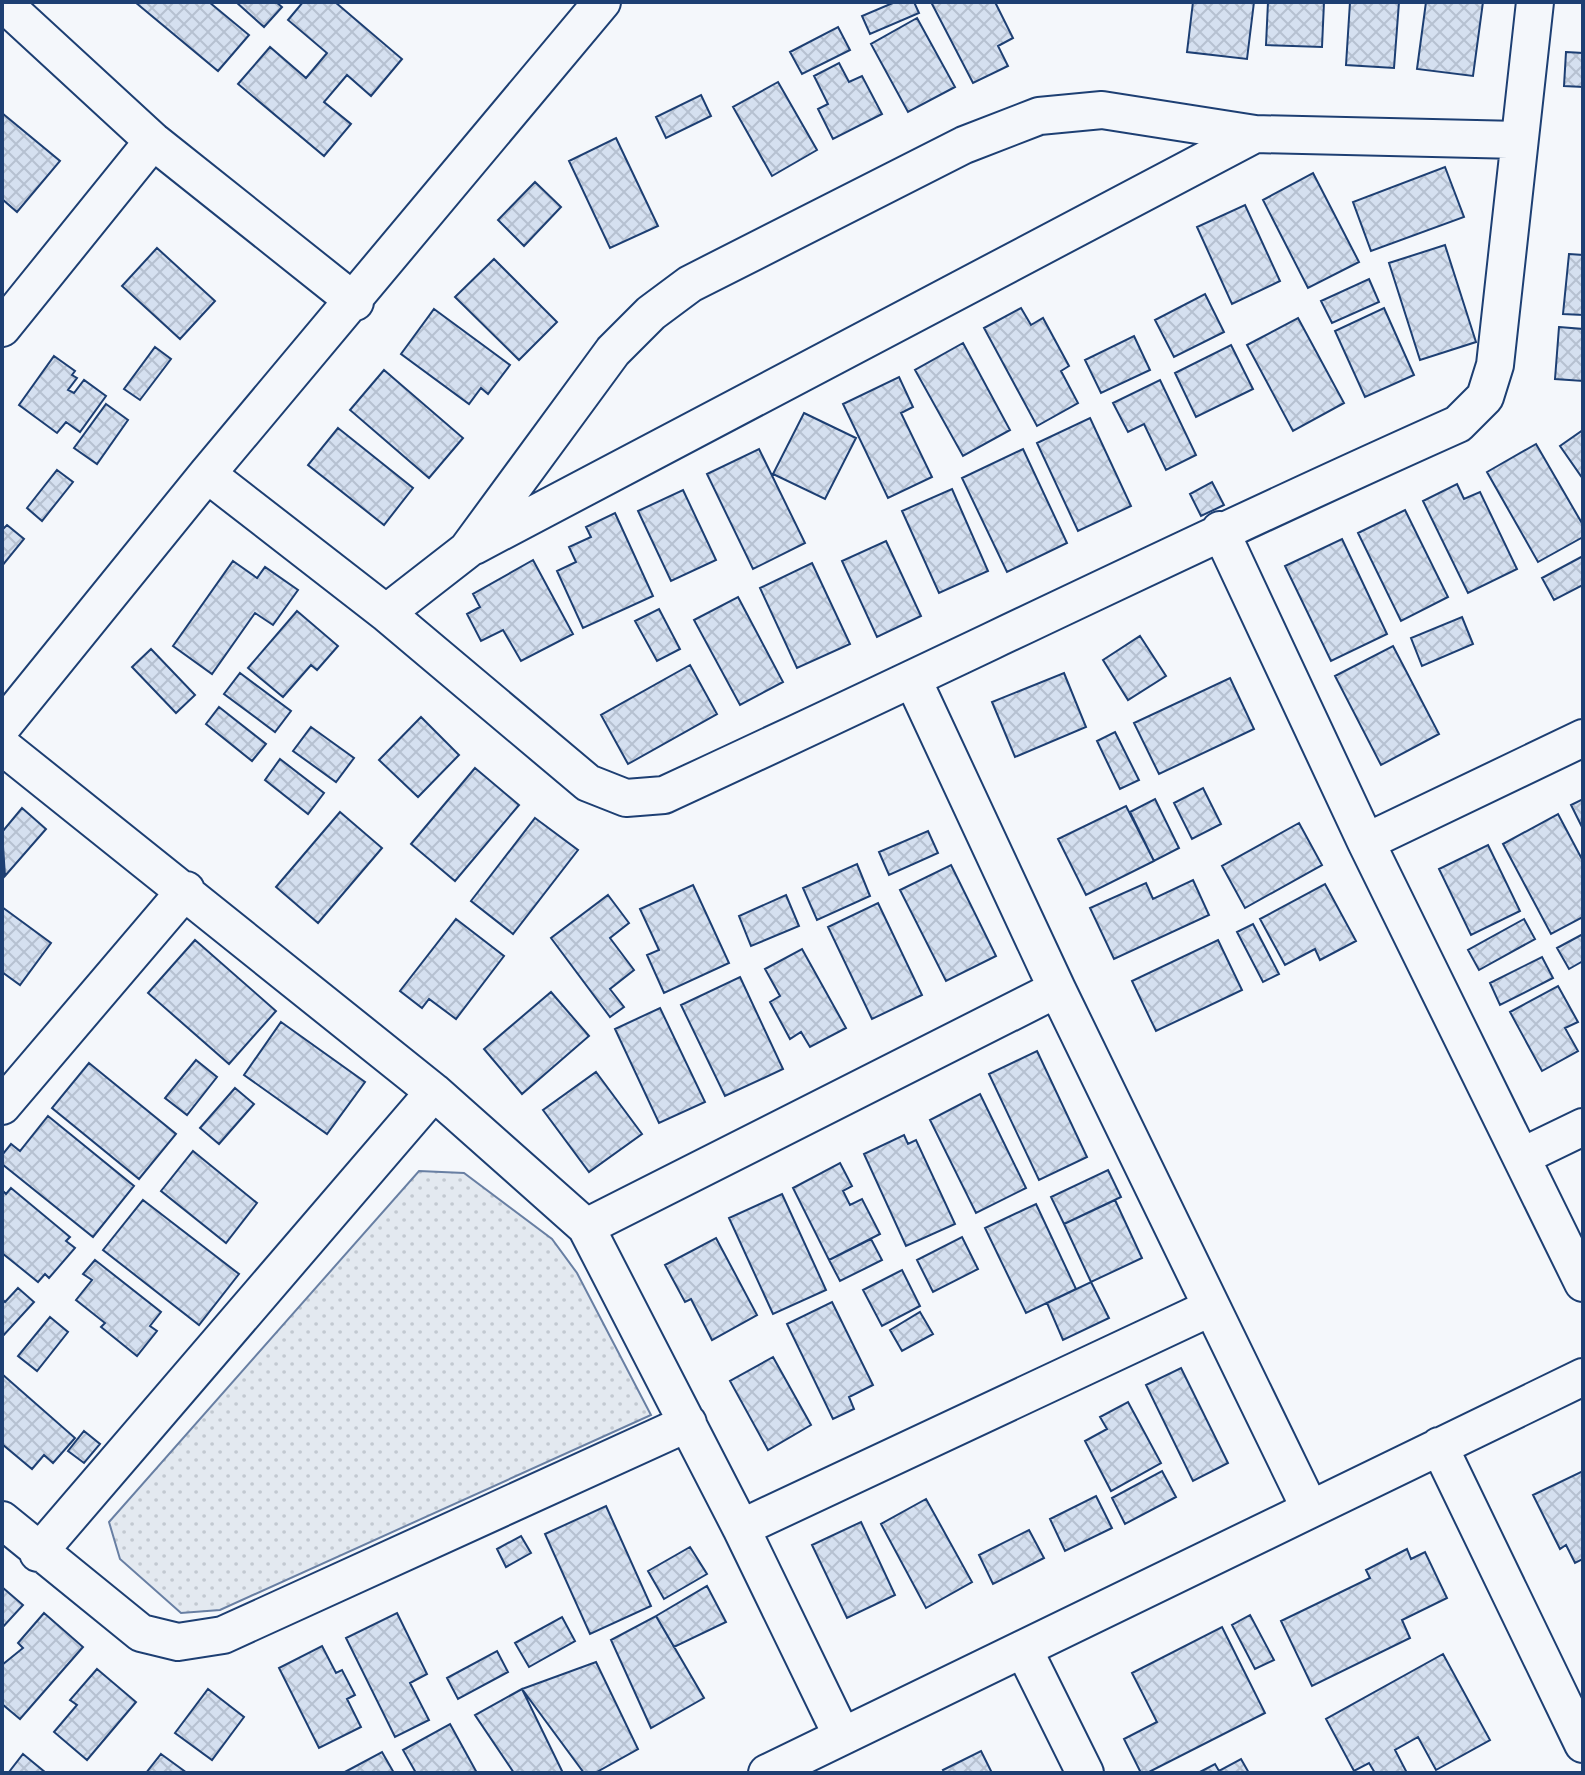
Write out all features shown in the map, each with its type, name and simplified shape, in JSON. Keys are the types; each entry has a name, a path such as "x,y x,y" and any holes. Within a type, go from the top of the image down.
{"street":[{"path":"2,2 153,141 355,302"},
{"path":"2,727 207,474 355,302 602,2"},
{"path":"207,474 386,613 588,783 626,798 664,795 913,680 1220,530 1458,424 1485,397 1495,365 1535,2"},
{"path":"467,550 613,351 651,313 690,284 964,145 1039,116 1102,110 1255,134 1519,140"},
{"path":"386,613 467,550 1255,134"},
{"path":"2,328 153,141"},
{"path":"1220,530 1366,842 1583,1283"},
{"path":"913,680 1057,989 1310,1509"},
{"path":"1366,842 1583,738"},
{"path":"2,746 186,890 434,1092 586,1227 741,1528 842,1736"},
{"path":"2,1106 186,890"},
{"path":"586,1227 1057,989"},
{"path":"38,1553 434,1092"},
{"path":"1523,1156 1583,1127"},
{"path":"741,1528 1210,1308"},
{"path":"767,1773 1583,1377"},
{"path":"2,1520 38,1553 141,1633 178,1642 223,1635 688,1423"},
{"path":"1439,1446 1583,1744"},
{"path":"1024,1650 1085,1773"}],"shaded area":[{"path":"419,1171 464,1173 552,1239 577,1273 651,1415 220,1610 181,1613 120,1559 109,1522"}],"building":[{"path":"135,2 209,2 249,35 218,71"},
{"path":"236,2 276,2 282,7 264,27"},
{"path":"303,2 335,2 402,59 371,96 347,75 324,102 351,124 324,156 238,84 270,47 306,78 327,53 288,20"},
{"path":"895,2 914,2 919,13 870,34 862,16"},
{"path":"931,2 995,2 1013,38 998,46 1008,66 973,83"},
{"path":"1193,2 1254,2 1247,59 1187,52"},
{"path":"1268,2 1324,2 1322,47 1266,45"},
{"path":"1350,2 1399,2 1394,68 1346,65"},
{"path":"1426,2 1483,2 1473,76 1417,69"},
{"path":"917,18 955,87 908,112 871,44"},
{"path":"838,27 850,50 802,74 790,52"},
{"path":"1566,52 1583,53 1583,87 1564,86"},
{"path":"839,63 849,82 862,76 882,114 833,139 818,109 828,104 814,76"},
{"path":"778,82 817,150 772,176 733,107"},
{"path":"701,95 711,116 666,138 656,117"},
{"path":"2,113 60,161 17,212 2,199"},
{"path":"616,138 658,226 610,248 569,161"},
{"path":"1445,167 1464,217 1371,251 1353,202"},
{"path":"1313,173 1359,262 1308,288 1263,200"},
{"path":"535,182 561,207 524,246 498,220"},
{"path":"1245,205 1280,281 1232,304 1197,227"},
{"path":"1445,245 1476,342 1420,360 1389,263"},
{"path":"157,248 215,301 180,339 122,286"},
{"path":"1569,254 1583,255 1583,315 1563,314"},
{"path":"494,259 557,322 519,360 455,297"},
{"path":"1369,279 1379,302 1332,323 1321,301"},
{"path":"1205,294 1224,332 1174,357 1155,320"},
{"path":"1021,308 1031,325 1043,318 1069,366 1061,371 1078,403 1037,426 984,328"},
{"path":"1384,308 1414,375 1365,397 1335,331"},
{"path":"434,309 510,365 488,394 481,388 469,404 401,354"},
{"path":"1298,318 1344,403 1293,431 1247,345"},
{"path":"1559,327 1583,329 1583,381 1555,379"},
{"path":"1134,336 1150,370 1101,393 1085,360"},
{"path":"963,343 1010,430 963,456 915,370"},
{"path":"1231,345 1253,389 1196,417 1175,373"},
{"path":"155,347 171,359 140,400 124,389"},
{"path":"54,356 75,371 72,375 77,378 68,390 74,393 84,380 106,396 80,432 66,422 57,433 19,405"},
{"path":"384,370 463,438 429,478 350,410"},
{"path":"899,377 913,407 901,413 932,477 888,498 843,404"},
{"path":"1160,380 1196,455 1166,470 1144,424 1128,432 1113,403"},
{"path":"106,404 128,420 97,464 74,448"},
{"path":"804,413 856,438 825,499 773,474"},
{"path":"1090,418 1131,506 1078,531 1037,443"},
{"path":"338,428 413,488 384,525 308,465"},
{"path":"1583,430 1583,479 1560,446"},
{"path":"1536,444 1583,525 1583,537 1538,562 1487,472"},
{"path":"759,449 805,543 753,569 707,474"},
{"path":"1023,449 1067,543 1007,572 962,478"},
{"path":"57,470 73,482 42,521 27,508"},
{"path":"1212,482 1224,505 1201,516 1190,494"},
{"path":"1457,484 1464,499 1480,492 1517,569 1468,593 1423,501"},
{"path":"952,489 988,571 939,593 902,511"},
{"path":"683,490 716,560 671,581 638,511"},
{"path":"1405,510 1448,597 1401,621 1358,533"},
{"path":"615,513 653,596 583,628 557,571 576,562 569,547 591,537 586,527"},
{"path":"7,525 24,539 2,566 2,530"},
{"path":"1342,539 1387,634 1331,661 1285,566"},
{"path":"886,541 921,616 877,637 842,561"},
{"path":"1583,556 1583,585 1554,600 1542,578"},
{"path":"533,560 573,634 521,661 503,630 481,641 467,614 480,607 473,594"},
{"path":"233,561 257,578 265,567 298,590 273,625 255,613 212,674 173,646"},
{"path":"812,563 850,644 797,668 760,588"},
{"path":"738,597 783,682 740,705 694,620"},
{"path":"659,609 680,649 657,661 635,621"},
{"path":"297,611 338,646 317,670 311,665 283,697 248,668"},
{"path":"1462,617 1473,644 1422,666 1411,638"},
{"path":"1140,636 1166,676 1128,700 1103,660"},
{"path":"1393,646 1439,734 1381,765 1335,676"},
{"path":"151,649 195,695 176,713 132,667"},
{"path":"690,665 717,714 628,764 601,715"},
{"path":"240,673 291,711 275,732 224,694"},
{"path":"1064,673 1086,727 1015,757 992,702"},
{"path":"1230,678 1254,729 1159,774 1134,723"},
{"path":"219,707 266,744 252,761 206,724"},
{"path":"421,717 459,755 418,797 379,760"},
{"path":"311,727 354,758 336,782 293,751"},
{"path":"1115,732 1139,780 1120,789 1097,741"},
{"path":"280,759 324,793 308,814 265,780"},
{"path":"475,768 519,805 455,881 411,844"},
{"path":"1203,788 1221,824 1192,839 1174,803"},
{"path":"1155,799 1179,848 1154,861 1130,812"},
{"path":"1583,799 1583,829 1571,805"},
{"path":"1126,806 1154,861 1086,895 1058,839"},
{"path":"22,808 46,829 5,876 2,832"},
{"path":"340,812 382,848 318,923 276,887"},
{"path":"1558,814 1583,861 1583,917 1551,934 1503,844"},
{"path":"535,818 578,850 513,934 471,901"},
{"path":"1299,823 1322,865 1245,908 1222,866"},
{"path":"928,831 938,853 889,875 879,852"},
{"path":"1488,845 1520,911 1471,935 1439,869"},
{"path":"857,864 870,896 817,920 803,888"},
{"path":"951,865 996,956 946,981 900,890"},
{"path":"1193,880 1209,915 1114,959 1090,908 1146,883 1153,899"},
{"path":"1325,884 1356,941 1320,960 1315,949 1285,965 1260,919"},
{"path":"693,885 729,963 664,993 647,955 659,950 640,909"},
{"path":"608,895 629,923 610,938 634,970 610,989 624,1007 610,1017 551,938"},
{"path":"786,895 799,926 751,946 739,916"},
{"path":"878,903 922,995 872,1019 828,927"},
{"path":"2,907 51,943 20,985 2,972"},
{"path":"456,919 504,956 456,1019 429,999 422,1008 400,991"},
{"path":"1524,919 1535,939 1479,970 1468,950"},
{"path":"1253,924 1279,974 1263,982 1237,932"},
{"path":"1583,934 1583,961 1569,969 1557,948"},
{"path":"195,940 276,1011 229,1064 148,993"},
{"path":"1218,940 1242,990 1156,1031 1132,981"},
{"path":"802,949 846,1028 810,1047 801,1032 790,1039 770,1002 780,996 765,969"},
{"path":"1542,957 1553,978 1500,1005 1490,983"},
{"path":"740,977 783,1069 725,1096 681,1005"},
{"path":"1558,986 1578,1022 1565,1028 1578,1051 1542,1071 1510,1012"},
{"path":"551,992 589,1036 522,1094 484,1049"},
{"path":"660,1008 705,1102 659,1123 615,1029"},
{"path":"281,1022 365,1082 327,1134 244,1075"},
{"path":"1037,1051 1087,1157 1039,1180 989,1074"},
{"path":"196,1060 217,1077 187,1115 165,1098"},
{"path":"89,1063 176,1134 139,1179 52,1108"},
{"path":"596,1072 642,1134 589,1172 543,1110"},
{"path":"235,1088 254,1104 219,1144 200,1128"},
{"path":"980,1094 1026,1188 976,1213 930,1120"},
{"path":"48,1116 134,1186 93,1237 2,1164 2,1155 11,1144 20,1151"},
{"path":"904,1135 908,1144 916,1140 955,1224 906,1246 864,1154"},
{"path":"193,1151 257,1203 226,1243 161,1191"},
{"path":"840,1163 852,1186 843,1191 850,1205 862,1199 880,1234 829,1260 793,1188"},
{"path":"1108,1170 1121,1197 1064,1224 1051,1197"},
{"path":"11,1188 70,1237 66,1241 75,1248 49,1278 45,1274 38,1282 2,1253 2,1190 6,1194"},
{"path":"782,1194 826,1290 773,1314 729,1218"},
{"path":"143,1200 239,1274 199,1325 103,1250"},
{"path":"1115,1200 1142,1258 1091,1282 1064,1224"},
{"path":"1036,1204 1076,1289 1026,1313 985,1228"},
{"path":"962,1237 978,1269 933,1292 917,1260"},
{"path":"716,1238 757,1315 712,1340 691,1299 685,1302 665,1265"},
{"path":"871,1239 882,1260 840,1281 829,1260"},
{"path":"95,1260 161,1312 150,1326 157,1331 137,1356 101,1327 105,1323 76,1300 92,1280 83,1274"},
{"path":"902,1270 920,1306 882,1326 863,1290"},
{"path":"1091,1282 1109,1318 1063,1340 1047,1303"},
{"path":"18,1288 34,1302 2,1337 2,1299 5,1302"},
{"path":"832,1302 873,1385 849,1397 854,1409 833,1419 787,1324"},
{"path":"920,1312 933,1334 902,1351 890,1330"},
{"path":"50,1317 68,1332 37,1371 18,1356"},
{"path":"773,1357 811,1425 768,1450 730,1381"},
{"path":"1181,1368 1228,1463 1193,1481 1146,1385"},
{"path":"2,1374 75,1438 53,1463 44,1455 32,1469 2,1444"},
{"path":"1128,1402 1161,1463 1111,1491 1085,1441 1107,1429 1100,1417"},
{"path":"84,1431 100,1444 84,1463 68,1451"},
{"path":"1162,1471 1176,1497 1125,1524 1112,1498"},
{"path":"1583,1471 1583,1559 1575,1563 1566,1545 1560,1549 1533,1495"},
{"path":"1096,1496 1112,1528 1065,1551 1050,1519"},
{"path":"926,1499 972,1582 926,1608 881,1524"},
{"path":"606,1506 651,1606 590,1634 545,1534"},
{"path":"861,1522 895,1595 847,1618 812,1545"},
{"path":"1029,1530 1044,1558 993,1584 979,1555"},
{"path":"521,1536 531,1553 506,1567 497,1549"},
{"path":"690,1547 707,1574 664,1599 648,1571"},
{"path":"1407,1549 1411,1559 1425,1552 1447,1598 1402,1620 1410,1638 1312,1686 1281,1621 1370,1578 1366,1570"},
{"path":"707,1586 726,1622 674,1647 656,1616"},
{"path":"2,1587 23,1605 2,1628"},
{"path":"44,1613 83,1647 20,1719 2,1704 2,1665 23,1648 18,1643"},
{"path":"397,1613 427,1674 410,1683 429,1720 395,1737 346,1638"},
{"path":"1250,1615 1274,1660 1255,1669 1232,1625"},
{"path":"656,1616 704,1698 651,1728 611,1640"},
{"path":"562,1617 575,1641 529,1667 515,1643"},
{"path":"1222,1627 1265,1713 1147,1773 1141,1773 1124,1739 1157,1722 1132,1673"},
{"path":"322,1646 336,1673 342,1670 355,1695 347,1699 361,1727 319,1748 279,1668"},
{"path":"497,1651 508,1672 458,1699 447,1678"},
{"path":"1443,1654 1490,1740 1436,1770 1418,1737 1395,1750 1407,1773 1375,1773 1369,1763 1354,1771 1326,1719"},
{"path":"596,1662 638,1749 595,1773 584,1773 522,1689"},
{"path":"97,1669 136,1702 87,1760 54,1732 77,1705 70,1700"},
{"path":"208,1689 244,1717 212,1760 175,1733"},
{"path":"522,1689 563,1773 514,1773 475,1715"},
{"path":"450,1724 477,1773 416,1773 403,1750"},
{"path":"981,1751 992,1773 945,1773 943,1770"},
{"path":"382,1752 394,1773 343,1773"},
{"path":"23,1754 46,1773 9,1772"},
{"path":"161,1754 187,1773 146,1773"},
{"path":"1241,1759 1249,1773 1198,1773 1215,1764 1219,1771"}]}
